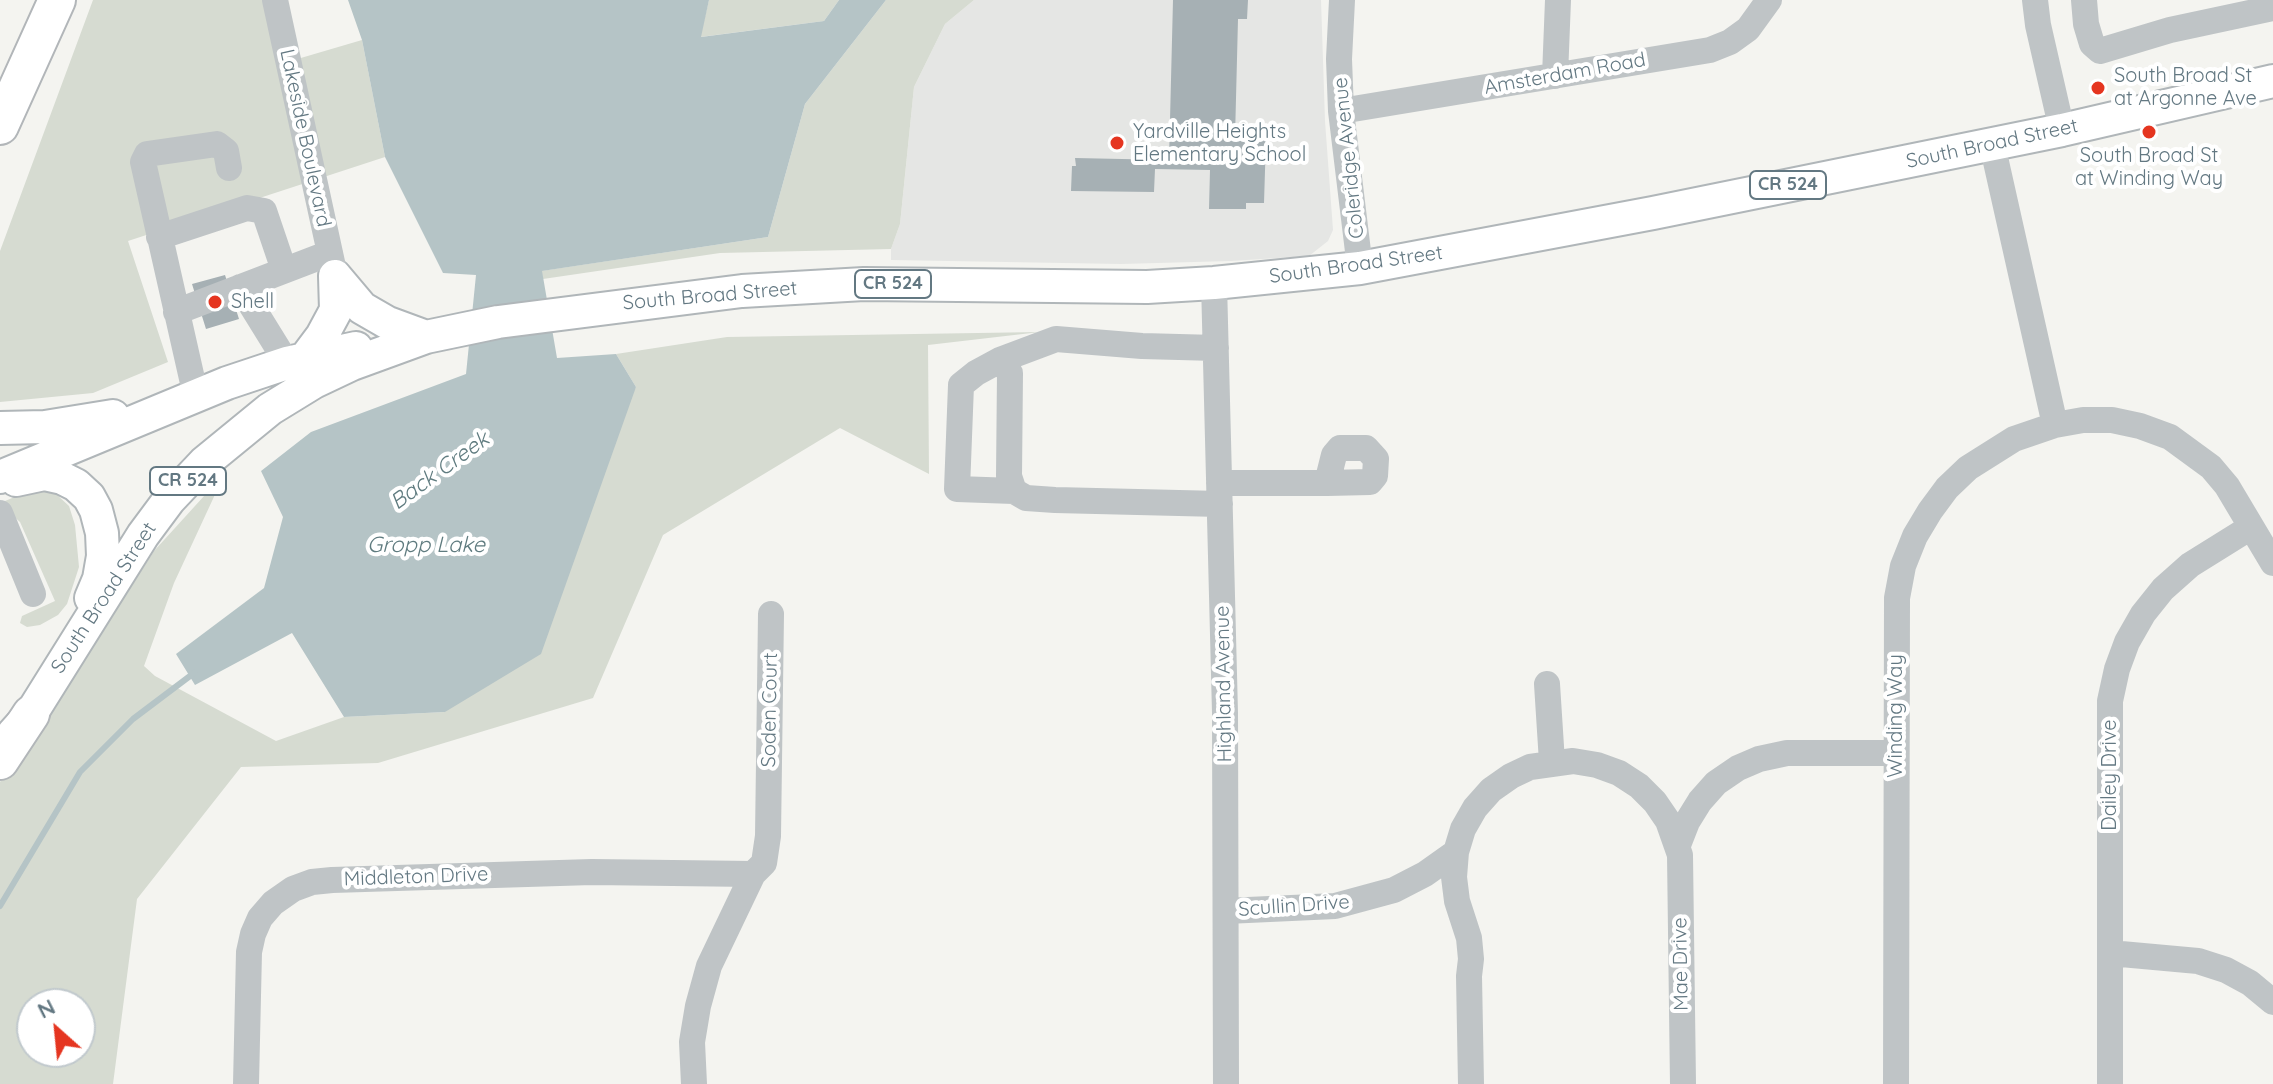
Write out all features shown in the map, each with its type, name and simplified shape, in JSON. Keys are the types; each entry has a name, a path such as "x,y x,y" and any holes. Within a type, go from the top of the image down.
{"highway":[{"path":"0,126 57,0"},
{"path":"0,155 11,125 18,83"},
{"path":"0,761 31,714"}],"main road":[{"name":"South Broad Street","path":"0,480 227,383 296,362 434,335 574,311 742,291 864,284 1101,287 1214,283 1360,268 1622,219 2062,130 2273,81"},
{"path":"332,265 362,308 388,323 434,335"},
{"path":"296,362 322,336 336,310 332,265"},
{"name":"South Broad Street","path":"0,752 31,714 143,535 169,500 204,463 236,434 314,382 352,364 434,335"},
{"path":"0,428 45,427 89,421 227,383"},
{"path":"0,480 44,474 62,478 82,491 96,510 102,533 103,556 99,579 69,653"}],"street":[{"name":"Lakeside Boulevard","path":"275,0 332,265"},
{"name":"Coleridge Avenue","path":"1342,0 1339,59 1341,111 1360,268"},
{"path":"1555,76 1558,0"},
{"name":"Amsterdam Road","path":"1341,111 1710,50 1730,42 1748,29 1769,0"},
{"path":"2035,0 2062,130"},
{"path":"2084,0 2092,44 2100,51 2170,30 2273,8"},
{"path":"195,392 143,162 147,154 217,144 226,151 229,168"},
{"path":"1992,144 2055,425"},
{"path":"159,237 247,208 264,211 284,270"},
{"path":"176,312 284,270 332,265"},
{"name":"Highland Avenue","path":"1214,283 1225,713 1226,1084"},
{"path":"240,287 296,362"},
{"path":"1216,348 1056,339 1000,360 976,373 961,385 957,489 1014,491 1026,498 1055,500 1219,494 1327,483"},
{"path":"1000,360 1010,373 1009,476 1014,491"},
{"name":"Winding Way","path":"1896,1084 1897,598 1903,566 1915,536 1947,488 1968,468 2014,439 2055,425 2083,420 2112,420 2140,426 2170,437 2211,467 2227,486 2273,563"},
{"path":"0,513 33,594"},
{"name":"Dailey Drive","path":"2110,1084 2110,701 2117,669 2127,642 2143,614 2163,589 2190,565 2251,527"},
{"name":"Soden Court","path":"694,1084 692,1042 709,966 753,874 764,863 771,614"},
{"path":"1547,684 1552,762"},
{"path":"1678,845 1687,822 1716,783 1759,759 1787,753 1896,753"},
{"path":"1471,1084 1471,959 1454,877 1456,852 1463,829 1475,808 1491,790 1530,767 1573,761 1597,765 1619,773 1639,786 1668,821 1678,845"},
{"name":"Mae Drive","path":"1678,845 1683,1084"},
{"name":"Scullin Drive","path":"1226,911 1335,906 1369,899 1425,874 1456,852"},
{"name":"Middleton Drive","path":"246,1084 251,943 260,918 273,903 293,889 312,882 347,879 592,872 753,874"},
{"path":"2110,953 2198,961 2238,977 2273,1002"}],"shaded area":[{"path":"93,0 279,0 294,60 362,40 385,157 128,241 168,362 93,393 0,402 0,251"},
{"path":"709,0 839,0 824,21 700,37"},
{"path":"886,0 974,0 945,24 914,87 900,224 891,249 720,253 543,279 541,271 768,237 805,104"},
{"name":"Yardville Heights Elementary School","path":"974,0 1321,0 1333,230 1328,241 1309,256 1231,261 1121,264 891,260 891,249 900,224 914,87 945,24"},
{"path":"1040,332 928,345 929,474 840,428 663,535 593,698 378,763 241,767 137,899 113,1084 0,1084 0,782 62,694 154,551 225,473 174,583 144,666 155,676 276,741 344,717 445,712 636,387 616,354 727,337"},
{"path":"36,488 55,493 69,506 75,525 79,567 67,604 58,615 40,625 27,627 20,623 22,616 55,601 20,522 3,507 5,501"}],"water":[{"name":"Gropp Lake","path":"348,0 709,0 701,37 824,21 839,0 886,0 805,104 768,237 542,271 557,358 616,354 636,387 541,654 445,712 344,717 292,633 195,685 176,654 264,588 283,517 261,471 311,432 466,374 476,275 443,273 385,157 362,40"}],"building":[{"path":"1173,0 1248,0 1247,19 1238,19 1235,138 1266,138 1264,203 1246,203 1246,209 1209,209 1210,170 1155,169 1154,192 1071,191 1075,158 1169,160"},
{"name":"Shell","path":"225,275 239,319 206,329 192,284"}],"waterway":[{"name":"Back Creek","path":"0,906 80,772 133,719 194,673"}],"place":[{"name":"South Broad St at Argonne Ave","path":"2098,88"},
{"name":"South Broad St at Winding Way","path":"2149,132"},
{"name":"Yardville Heights Elementary School","path":"1117,143"},
{"name":"Shell","path":"215,302"}]}
